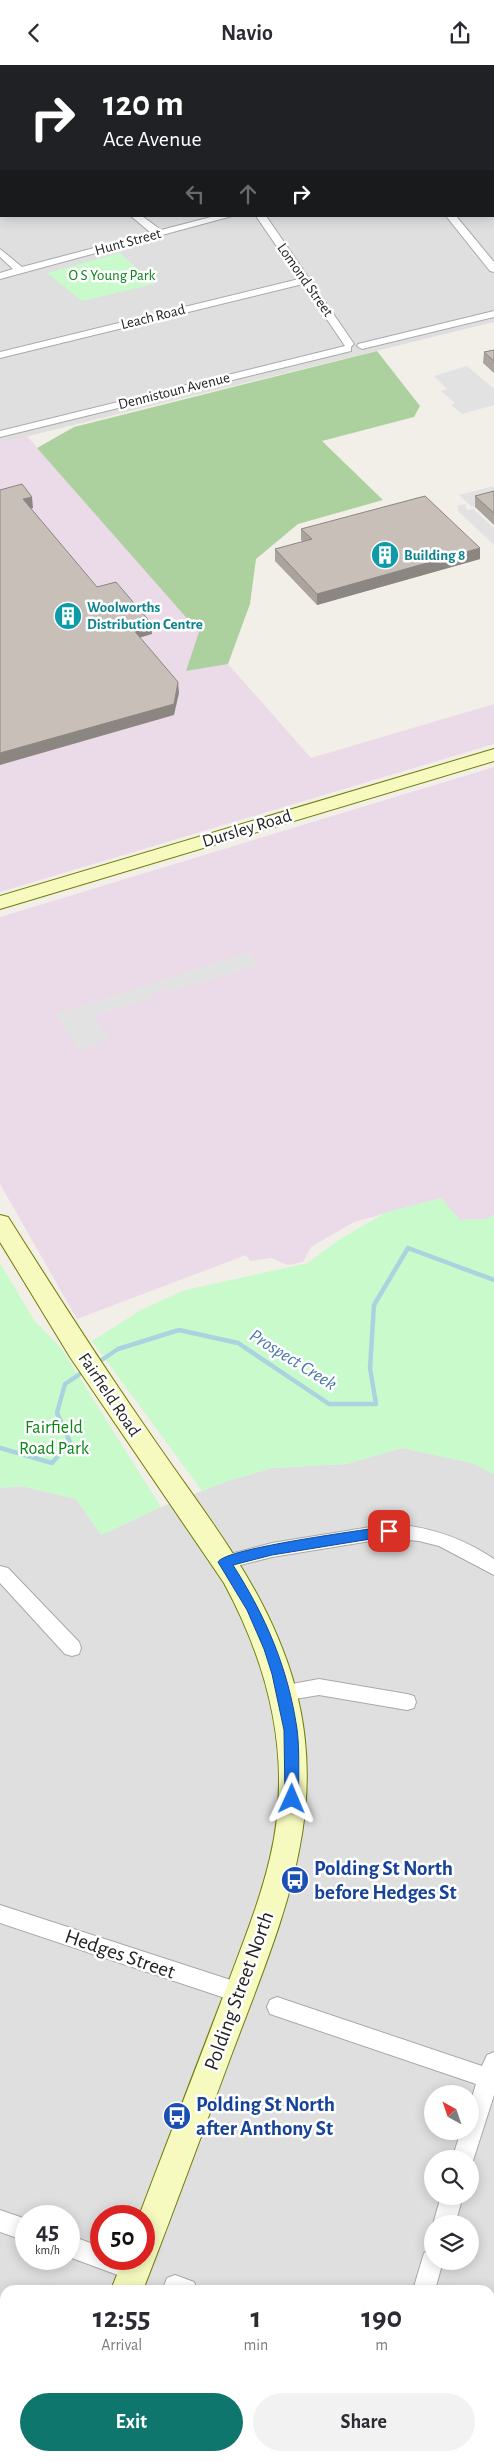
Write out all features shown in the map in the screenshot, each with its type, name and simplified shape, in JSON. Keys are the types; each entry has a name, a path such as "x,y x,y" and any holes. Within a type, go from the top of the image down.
{"main road":[{"name":"Dursley Road","path":"0,903 494,755"},
{"name":"Fairfield Road","path":"0,1223 79,1350 225,1562"},
{"name":"Polding Street North","path":"155,2216 240,1993 281,1875 290,1827 293,1763 290,1730 283,1693 271,1649 253,1607 225,1562"}],"street":[{"path":"137,217 159,234"},
{"name":"Hunt Street","path":"0,276 224,217"},
{"name":"Lomond Street","path":"262,217 306,280 348,347"},
{"path":"452,217 494,269"},
{"path":"0,252 21,271"},
{"name":"Leach Road","path":"0,355 306,280"},
{"path":"348,347 356,343 362,346 494,314"},
{"name":"Dennistoun Avenue","path":"0,434 348,347"},
{"path":"225,1562 272,1550 389,1531 406,1531 422,1533 457,1545 494,1568"},
{"path":"0,1574 2,1573 72,1647"},
{"path":"283,1693 318,1687 407,1702"},
{"name":"Hedges Street","path":"0,1915 240,1993"},
{"path":"277,2007 491,2070 466,2150"},
{"path":"0,2221 15,2226"},
{"path":"425,2285 430,2270"}],"shaded area":[{"path":"0,217 494,217 494,322 0,443"},
{"path":"467,366 494,389 494,405 462,414 451,405 455,403 441,391 447,389 434,376"},
{"path":"27,436 311,758 494,704 494,744 0,892 0,443"},
{"path":"494,486 494,496 472,507 459,495"},
{"path":"465,504 467,510 473,509 494,528 494,545 459,512 457,506"},
{"path":"494,767 494,1215 487,1219 459,1220 441,1198 354,1222 311,1247 303,1262 288,1265 271,1258 250,1261 246,1255 77,1319 0,1184 0,917"},
{"path":"249,952 259,965 169,992 166,989 149,994 152,999 94,1016 109,1039 79,1051 56,1014"},
{"path":"402,1448 472,1463 494,1474 494,2285 0,2285 0,1488 22,1486 76,1499 101,1535 161,1507 228,1481 272,1468 346,1464"}],"green space":[{"name":"O S Young Park","path":"120,253 154,284 82,301 47,273"},
{"path":"377,351 420,406 414,417 322,441 383,500 298,524 256,559 250,604 228,664 186,671 199,632 37,448 74,427"},
{"path":"441,1198 460,1220 487,1219 494,1215 494,1474 472,1463 402,1448 346,1464 272,1468 202,1491 92,1341 141,1310 185,1290 308,1263 340,1239 387,1212"},
{"name":"Fairfield Road Park","path":"0,1263 34,1320 61,1348 161,1507 101,1535 76,1499 22,1486 0,1488"}],"building":[{"path":"494,350 494,361 484,352"},
{"name":"Woolworths Distribution Centre","path":"22,484 32,497 23,499 97,587 116,582 151,623 132,628 178,682 174,704 0,753 0,490"},
{"path":"494,491 494,513 475,496"},
{"name":"Building 8","path":"425,496 480,548 317,594 275,549 312,539 301,529"}],"waterway":[{"name":"Prospect Creek","path":"97,1363 118,1349 179,1330 238,1343 329,1404 376,1404 370,1368 374,1305 408,1248 494,1280"},
{"name":"Prospect Creek","path":"0,1448 52,1463 70,1442 57,1413 65,1384 86,1370"}],"place":[{"name":"Building 8","path":"385,555"},
{"name":"Woolworths Distribution Centre","path":"68,616"},
{"name":"Polding St North before Hedges St","path":"295,1880"},
{"name":"Polding St North after Anthony St","path":"177,2116"}],"route":[{"path":"292,1799 293,1763 290,1730 271,1649 253,1607 225,1562 272,1550 389,1531"}]}
